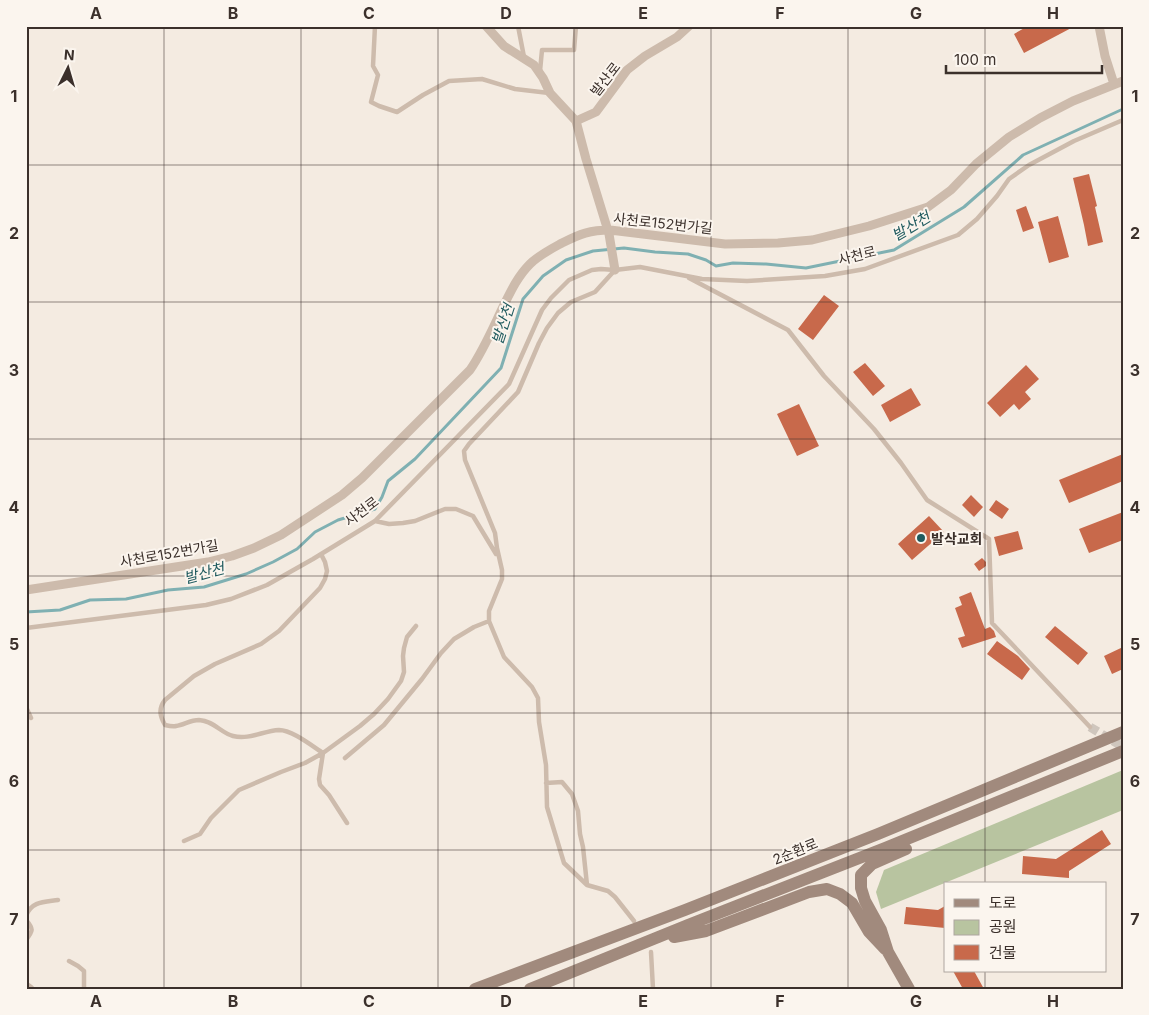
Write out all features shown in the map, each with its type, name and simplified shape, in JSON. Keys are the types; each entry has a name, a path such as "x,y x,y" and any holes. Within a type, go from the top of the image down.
{"street":[{"path":"486,26 504,46 534,65 540,72 550,93 576,120 608,232 614,267"},
{"name":"발산로","path":"576,120 596,112 627,70 645,56 677,37 689,26"},
{"path":"1099,26 1105,56 1118,82"},
{"name":"사천로152번가길","path":"26,590 208,562 254,548 281,535 342,495 362,478 470,370 480,355 512,289 530,264 554,247 575,237 595,230 725,244 778,244 812,240 869,226 928,206 951,190 976,164 1009,137 1073,101 1118,82"},
{"name":"2순환로","path":"475,989 703,903 878,834 1123,732"},
{"path":"647,948 1123,751"},
{"path":"909,989 888,952 881,930 865,901 861,888 861,875 872,864 1025,791"},
{"path":"530,989 647,948 706,931 809,892 827,888 840,894 852,903 869,932 888,952"},
{"path":"26,986 30,989"}],"lane":[{"path":"375,26 373,66 378,75 371,102 378,106 397,112 449,81 482,79 515,89 550,93"},
{"path":"518,26 524,59"},
{"path":"540,72 542,50 574,50 576,26"},
{"name":"사천로","path":"26,628 206,605 231,599 267,585 376,521 509,384 542,310 551,298 570,280 592,270 614,267 640,267 702,280 748,281 825,276 865,268 958,235 978,219 1009,179 1029,165 1074,141 1123,120"},
{"path":"614,267 596,292 571,302 558,313 539,343 518,392 464,451 465,460 496,533 496,548 502,570 502,579 489,611 490,621 504,656 532,687 538,698 539,722 546,765 547,807 564,863 586,885 608,892 634,921"},
{"path":"684,276 788,330 824,376 874,429 927,500 989,539 992,623 1090,727"},
{"path":"376,521 389,524 409,522 445,509 456,509 473,516 500,560"},
{"path":"321,554 327,571 325,579 320,588 279,631 261,644 215,664 194,676 165,700 160,710 161,718 165,725 175,727 199,720 214,724 231,736 243,738 279,730 290,733 323,754"},
{"path":"345,758 384,725 454,639 474,627 490,621"},
{"path":"184,841 200,834 211,818 239,790 323,754 360,726 388,699 401,681 404,672 404,648 408,637 416,626"},
{"path":"26,707 31,718"},
{"path":"323,754 319,779 320,785 347,823"},
{"path":"546,783 562,782 572,794 578,811 586,885"},
{"path":"26,916 28,911 37,903 58,900"},
{"path":"26,920 32,926 32,930 26,940"},
{"path":"647,948 653,989"},
{"path":"69,961 84,971 84,989"}],"green space":[{"path":"1123,770 1123,810 881,909 876,892 884,870"}],"building":[{"path":"1028,26 1075,26 1024,53 1014,34"},
{"path":"1089,174 1103,242 1088,246 1073,178"},
{"path":"1026,206 1034,228 1023,232 1016,210"},
{"path":"1058,216 1069,257 1049,263 1038,222"},
{"path":"824,295 839,306 813,340 798,329"},
{"path":"865,363 885,386 873,396 853,372"},
{"path":"1026,365 1039,379 1025,392 1031,399 1019,410 1014,404 1000,417 987,403"},
{"path":"911,388 921,405 890,422 881,405"},
{"path":"799,404 819,446 797,456 777,414"},
{"path":"1123,454 1123,481 1069,503 1059,480"},
{"path":"971,495 983,507 974,517 962,505"},
{"path":"996,500 1009,509 1002,519 989,510"},
{"path":"1123,512 1123,540 1089,553 1079,529"},
{"name":"발삭교회","path":"929,516 944,532 912,560 898,544"},
{"path":"1018,531 1023,549 999,556 994,537"},
{"path":"982,558 986,562 986,566 979,571 974,564"},
{"path":"971,592 985,629 990,627 996,637 962,648 958,638 965,636 955,608 962,605 959,597"},
{"path":"1055,626 1088,653 1078,665 1045,637"},
{"path":"997,641 1018,656 1030,669 1022,680 987,654"},
{"path":"1123,647 1123,669 1112,674 1104,656"},
{"path":"1102,830 1111,844 1069,871 1069,878 1022,874 1023,856 1056,859"},
{"path":"906,907 938,910 944,907 944,928 904,924"},
{"path":"954,972 975,972 984,989 963,989"}],"waterway":[{"name":"발산천","path":"26,612 60,610 90,600 126,599 168,590 204,587 246,574 273,562 297,549 315,532 338,520 375,509 388,481 415,459 501,368 523,299 543,276 566,260 593,251 624,248 688,254 706,260 716,266 733,263 806,268 894,250 964,207 1023,155 1123,109"}],"tunnel":[{"path":"1090,727 1123,747"}],"place":[{"name":"발삭교회","path":"921,538"}]}
